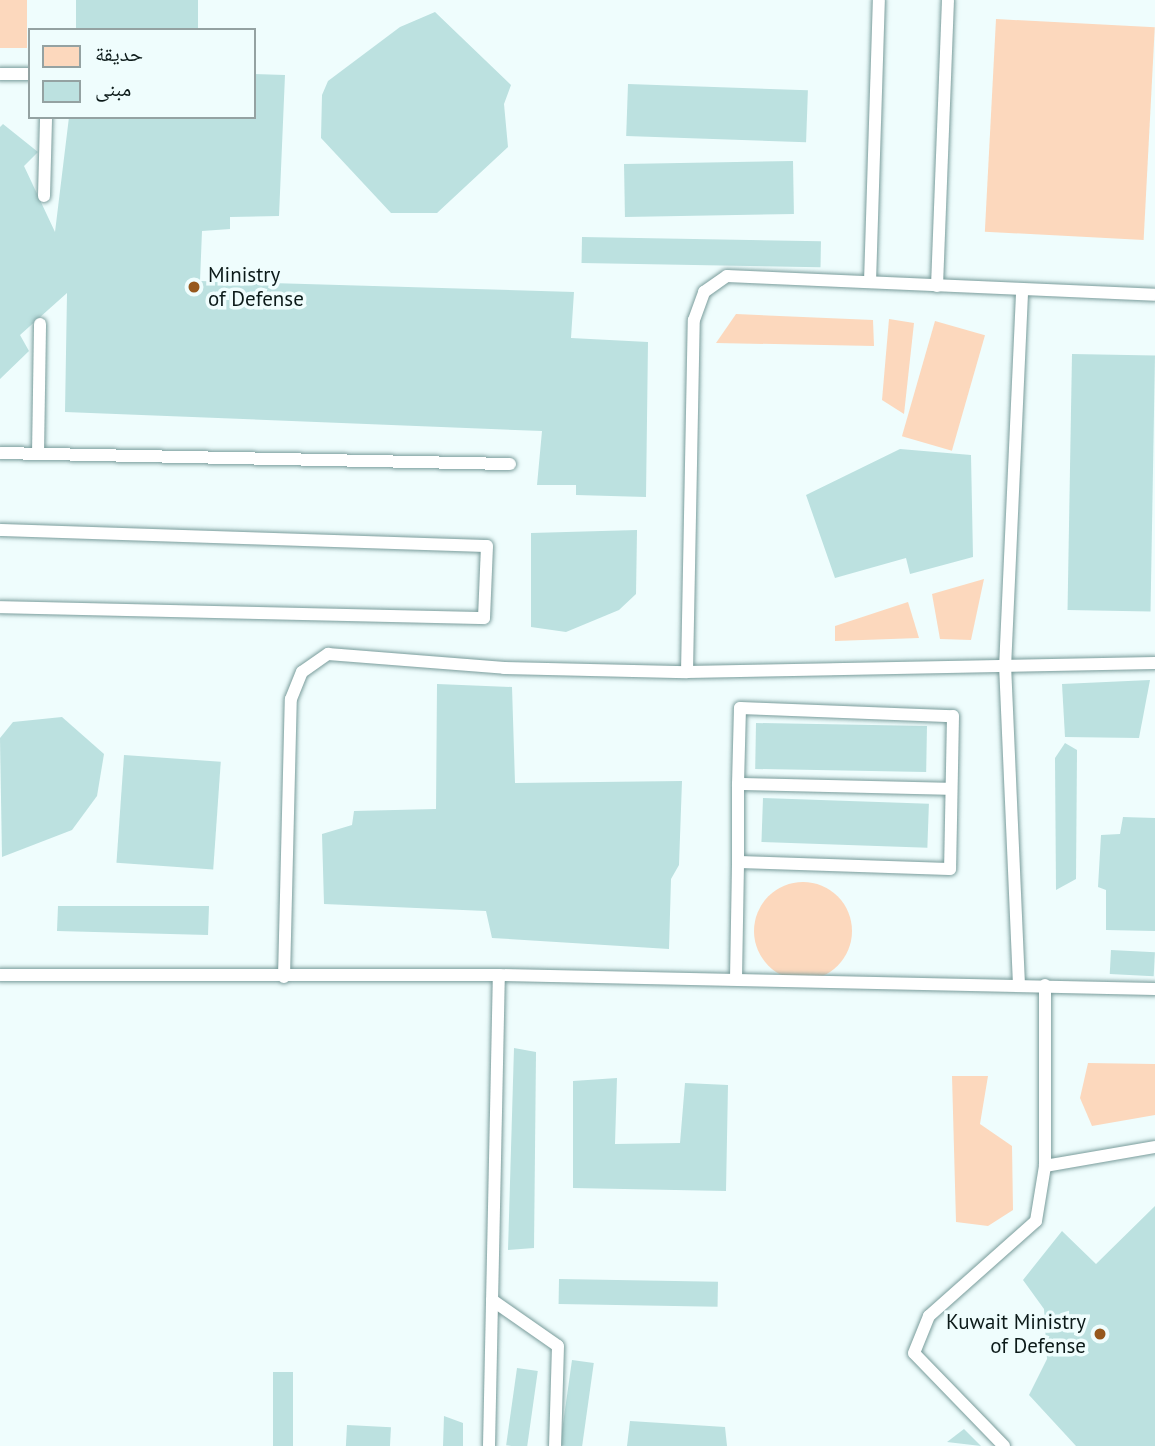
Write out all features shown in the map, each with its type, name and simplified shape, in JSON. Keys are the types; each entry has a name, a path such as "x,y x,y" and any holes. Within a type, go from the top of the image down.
{"lane":[{"path":"870,282 879,0"},
{"path":"937,286 948,0"},
{"path":"0,74 28,74"},
{"path":"44,196 46,119"},
{"path":"687,672 694,320 704,292 727,276 1022,292 1155,295"},
{"path":"1019,985 1005,668 1022,292"},
{"path":"38,454 40,324"},
{"path":"0,453 510,464"},
{"path":"0,530 488,546 484,618 0,607"},
{"path":"284,977 291,699 302,673 328,654 503,668 687,672 1005,668 1155,663"},
{"path":"736,979 740,708 953,716 950,869 738,862"},
{"path":"738,784 951,789"},
{"path":"0,975 499,975 1155,989"},
{"path":"489,1446 499,975"},
{"path":"1004,1446 914,1353 929,1316 1037,1221 1045,1166 1045,985"},
{"path":"1045,1166 1155,1147"},
{"path":"492,1300 558,1346 555,1446"}],"green space":[{"path":"0,0 27,0 27,48 0,48"},
{"path":"996,19 1155,27 1144,240 985,232"},
{"path":"736,314 873,320 874,346 716,343"},
{"path":"889,319 914,323 904,414 882,400"},
{"path":"935,321 985,335 952,451 902,436"},
{"path":"984,579 971,640 940,639 932,594"},
{"path":"908,602 919,638 835,641 835,626"},
{"path":"803,882 822,886 838,896 848,912 852,931 848,950 838,966 822,976 803,980 784,976 768,966 758,950 754,931 758,912 768,896 784,886"},
{"path":"1088,1063 1155,1064 1155,1115 1092,1126 1080,1098"},
{"path":"952,1076 988,1076 980,1124 1012,1146 1013,1210 988,1226 956,1222"}],"building":[{"path":"76,0 198,0 198,28 76,28"},
{"path":"435,12 511,85 504,104 508,147 437,213 391,213 321,138 322,95 328,81 400,27"},
{"name":"Ministry of Defense","path":"256,74 285,75 279,216 230,217 230,229 202,231 200,281 574,292 571,338 648,342 646,497 576,495 576,485 537,485 542,431 65,412 67,293 20,335 29,351 0,379 0,127 3,124 38,152 24,166 55,232 69,119 256,119"},
{"path":"628,84 808,90 806,142 626,136"},
{"path":"793,161 794,214 625,217 624,164"},
{"path":"582,237 821,241 821,267 582,263"},
{"path":"1072,354 1155,355 1151,611 1068,610"},
{"path":"900,449 971,455 973,557 910,574 906,558 835,578 806,495"},
{"path":"637,530 636,594 619,610 566,632 531,627 531,533"},
{"path":"1150,680 1139,738 1065,737 1062,684"},
{"path":"437,684 512,687 515,783 682,781 679,865 671,879 669,949 492,938 486,911 324,904 322,834 352,825 354,811 436,809"},
{"path":"62,717 104,754 97,796 72,830 2,857 0,738 13,722"},
{"path":"756,723 927,726 926,772 755,769"},
{"path":"1065,743 1077,750 1076,879 1056,890 1055,758"},
{"path":"124,755 221,762 213,870 116,863"},
{"path":"763,798 929,804 927,848 761,842"},
{"path":"1123,817 1155,818 1155,931 1106,930 1106,890 1098,887 1101,835 1120,834"},
{"path":"58,906 209,906 208,935 57,931"},
{"path":"1111,950 1155,952 1154,976 1110,974"},
{"path":"514,1048 536,1052 534,1248 508,1250"},
{"path":"617,1078 615,1144 680,1143 685,1083 728,1085 726,1191 573,1188 573,1081"},
{"name":"Kuwait Ministry of Defense","path":"1155,1206 1155,1446 1076,1446 1029,1395 1047,1359 1044,1309 1023,1280 1062,1231 1096,1264"},
{"path":"559,1279 718,1282 718,1307 559,1304"},
{"path":"572,1360 594,1363 582,1446 560,1445"},
{"path":"517,1368 538,1371 527,1446 506,1445"},
{"path":"273,1372 293,1372 293,1446 273,1446"},
{"path":"444,1416 463,1423 463,1446 443,1446"},
{"path":"630,1421 725,1427 727,1446 627,1446"},
{"path":"347,1425 391,1427 390,1446 346,1446"},
{"path":"964,1429 981,1446 947,1442"}],"place":[{"name":"Ministry of Defense","path":"194,287"},
{"name":"Kuwait Ministry of Defense","path":"1100,1334"}]}
